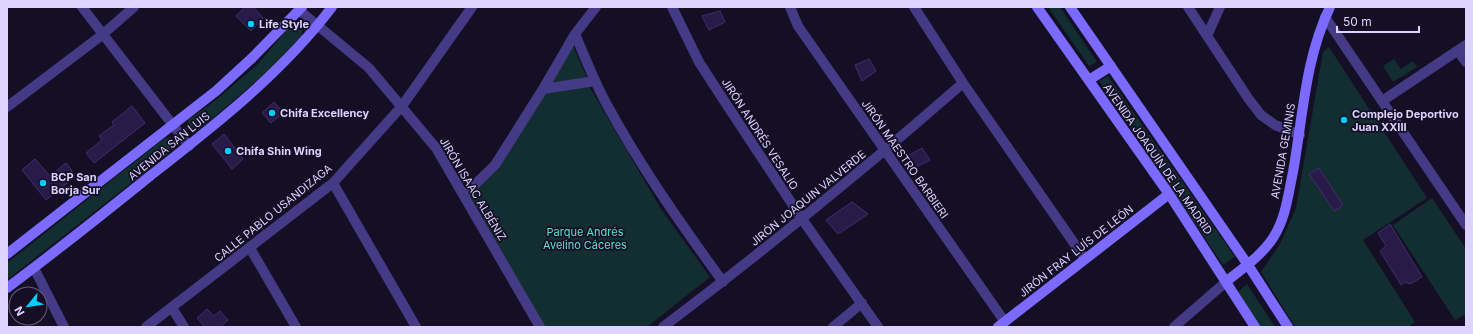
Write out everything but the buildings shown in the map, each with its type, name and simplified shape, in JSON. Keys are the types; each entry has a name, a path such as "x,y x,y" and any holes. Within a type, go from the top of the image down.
{"street":[{"path":"82,7 102,35 189,146"},
{"path":"7,108 102,35 134,7"},
{"name":"AVENIDA SAN LUIS","path":"7,288 189,146 276,71 318,25 332,7"},
{"name":"CALLE PABLO USANDIZAGA","path":"146,327 333,183 402,106 472,7"},
{"path":"464,194 495,165 576,34 596,7"},
{"name":"JIRÓN ANDRÉS VESALIO","path":"672,7 699,62 715,87 802,219 878,327"},
{"name":"JIRÓN MAESTRO BARBIERI","path":"790,7 798,26 1001,324"},
{"path":"914,7 963,83 1085,259"},
{"name":"AVENIDA JOAQUÍN DE LA MADRID","path":"1037,7 1169,194 1227,281 1255,327"},
{"name":"AVENIDA JOAQUÍN DE LA MADRID","path":"1070,7 1248,265 1288,327"},
{"path":"1188,7 1248,98 1261,114 1275,125 1300,135"},
{"path":"1207,36 1220,7"},
{"name":"AVENIDA GEMINIS","path":"1227,281 1248,265 1272,238 1283,219 1300,135 1314,45 1330,7"},
{"name":"AVENIDA SAN LUIS","path":"7,254 216,91 300,9"},
{"name":"JIRÓN ISAAC ALBÉNIZ","path":"300,9 369,68 436,148 540,327"},
{"path":"1325,17 1466,225"},
{"path":"576,34 595,81 633,151 671,210 723,282"},
{"path":"1382,101 1462,48 1466,62"},
{"path":"1089,80 1111,66"},
{"path":"543,89 595,81"},
{"name":"JIRÓN JOAQUIN VALVERDE","path":"663,327 723,282 885,152 963,83"},
{"path":"333,183 416,327"},
{"name":"JIRÓN FRAY LUÍS DE LEÓN","path":"1001,324 1169,194"},
{"path":"250,248 296,327"},
{"path":"34,268 64,327"},
{"path":"1174,327 1227,281"},
{"path":"833,327 862,303"},
{"path":"172,308 184,327"}],"green space":[{"path":"1048,7 1060,7 1097,62 1089,66"},
{"path":"296,25 302,28 302,35 274,66 200,129 196,131 191,128 188,120 216,100 257,65 289,27"},
{"path":"571,41 587,78 548,85"},
{"name":"Complejo Deportivo Juan XXIII","path":"1329,47 1427,198 1363,240 1415,322 1408,327 1295,327 1261,272 1280,244 1296,208 1323,52"},
{"path":"1394,59 1401,69 1413,61 1417,67 1393,82 1383,66"},
{"path":"1108,76 1235,257 1223,265 1099,81"},
{"name":"Parque Andrés Avelino Cáceres","path":"589,86 661,209 710,277 647,327 544,327 468,195 545,93"},
{"path":"171,137 174,141 174,146 166,156 7,280 7,263 165,138"},
{"path":"1432,198 1466,249 1466,316 1464,315 1455,320 1393,225"},
{"path":"1247,284 1275,327 1259,327 1237,293"}],"place":[{"name":"Life Style","path":"251,24"},
{"name":"Chifa Excellency","path":"272,113"},
{"name":"Complejo Deportivo Juan XXIII","path":"1344,120"},
{"name":"Chifa Shin Wing","path":"228,151"},
{"name":"BCP San Borja Sur","path":"43,183"}]}
